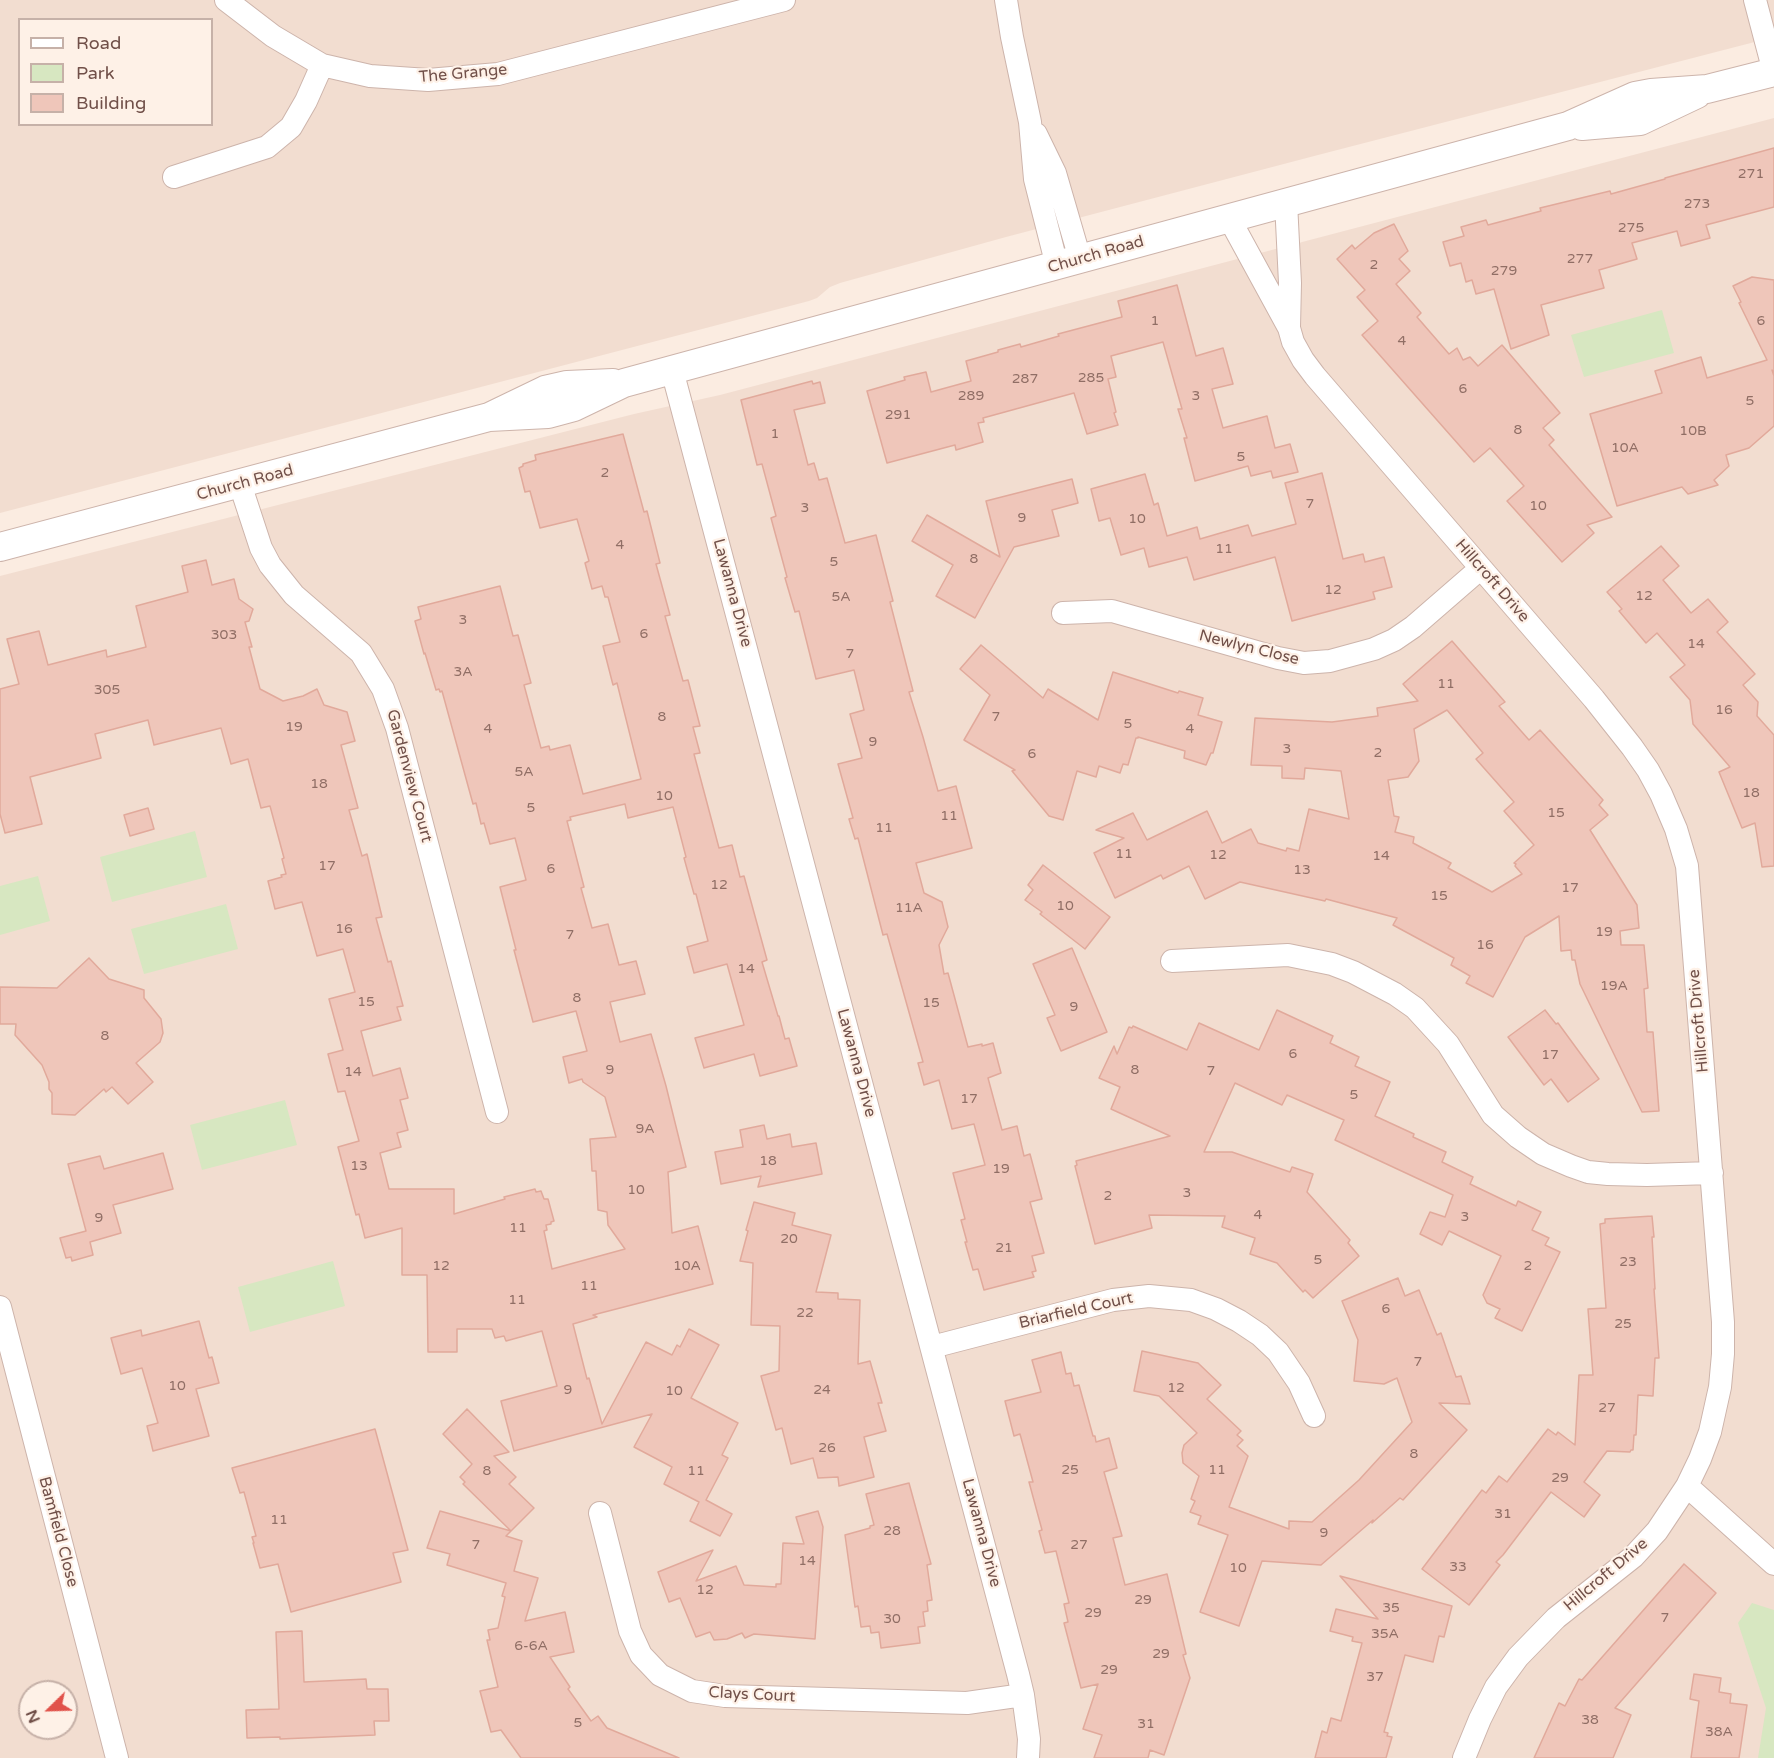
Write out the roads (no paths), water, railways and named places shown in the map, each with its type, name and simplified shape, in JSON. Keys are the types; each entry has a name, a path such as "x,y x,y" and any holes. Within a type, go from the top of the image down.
{"street":[{"name":"The Grange","path":"226,0 273,36 322,65 370,76 428,80 498,74 784,0"},
{"path":"1006,0 1030,122 1035,179 1068,262"},
{"path":"1755,0 1774,72"},
{"path":"174,177 267,147 291,127 322,65"},
{"name":"Church Road","path":"0,547 489,417 545,390 567,385 624,383 1568,126 1635,96 1707,89 1774,72"},
{"name":"Hillcroft Drive","path":"1286,202 1290,283 1289,328"},
{"name":"Hillcroft Drive","path":"1229,218 1289,328 1293,342 1315,376 1594,699 1632,747 1661,794 1676,829 1687,866 1723,1322 1720,1387 1710,1432 1687,1486 1657,1531 1633,1557 1556,1618 1518,1657 1496,1687 1464,1758"},
{"name":"Lawanna Drive","path":"672,370 1023,1695 1029,1739 1029,1758"},
{"name":"Gardenview Court","path":"240,484 261,548 270,565 294,595 361,653 383,689 397,728 497,1112"},
{"name":"Newlyn Close","path":"1063,613 1112,611 1278,658 1304,663 1330,661 1374,649 1394,640 1413,627 1481,568"},
{"path":"1172,961 1288,955 1332,964 1353,972 1395,993 1415,1008 1448,1044 1493,1115 1543,1154 1580,1169 1608,1174 1712,1173"},
{"name":"Briarfield Court","path":"932,1347 1113,1300 1149,1296 1191,1300 1239,1321 1272,1346 1299,1383 1314,1416"},
{"name":"Bamfield Close","path":"0,1307 117,1758"},
{"path":"1687,1486 1774,1564"},
{"name":"Clays Court","path":"600,1513 630,1631 641,1655 660,1675 692,1691 725,1696 967,1703 1023,1695"}]}
